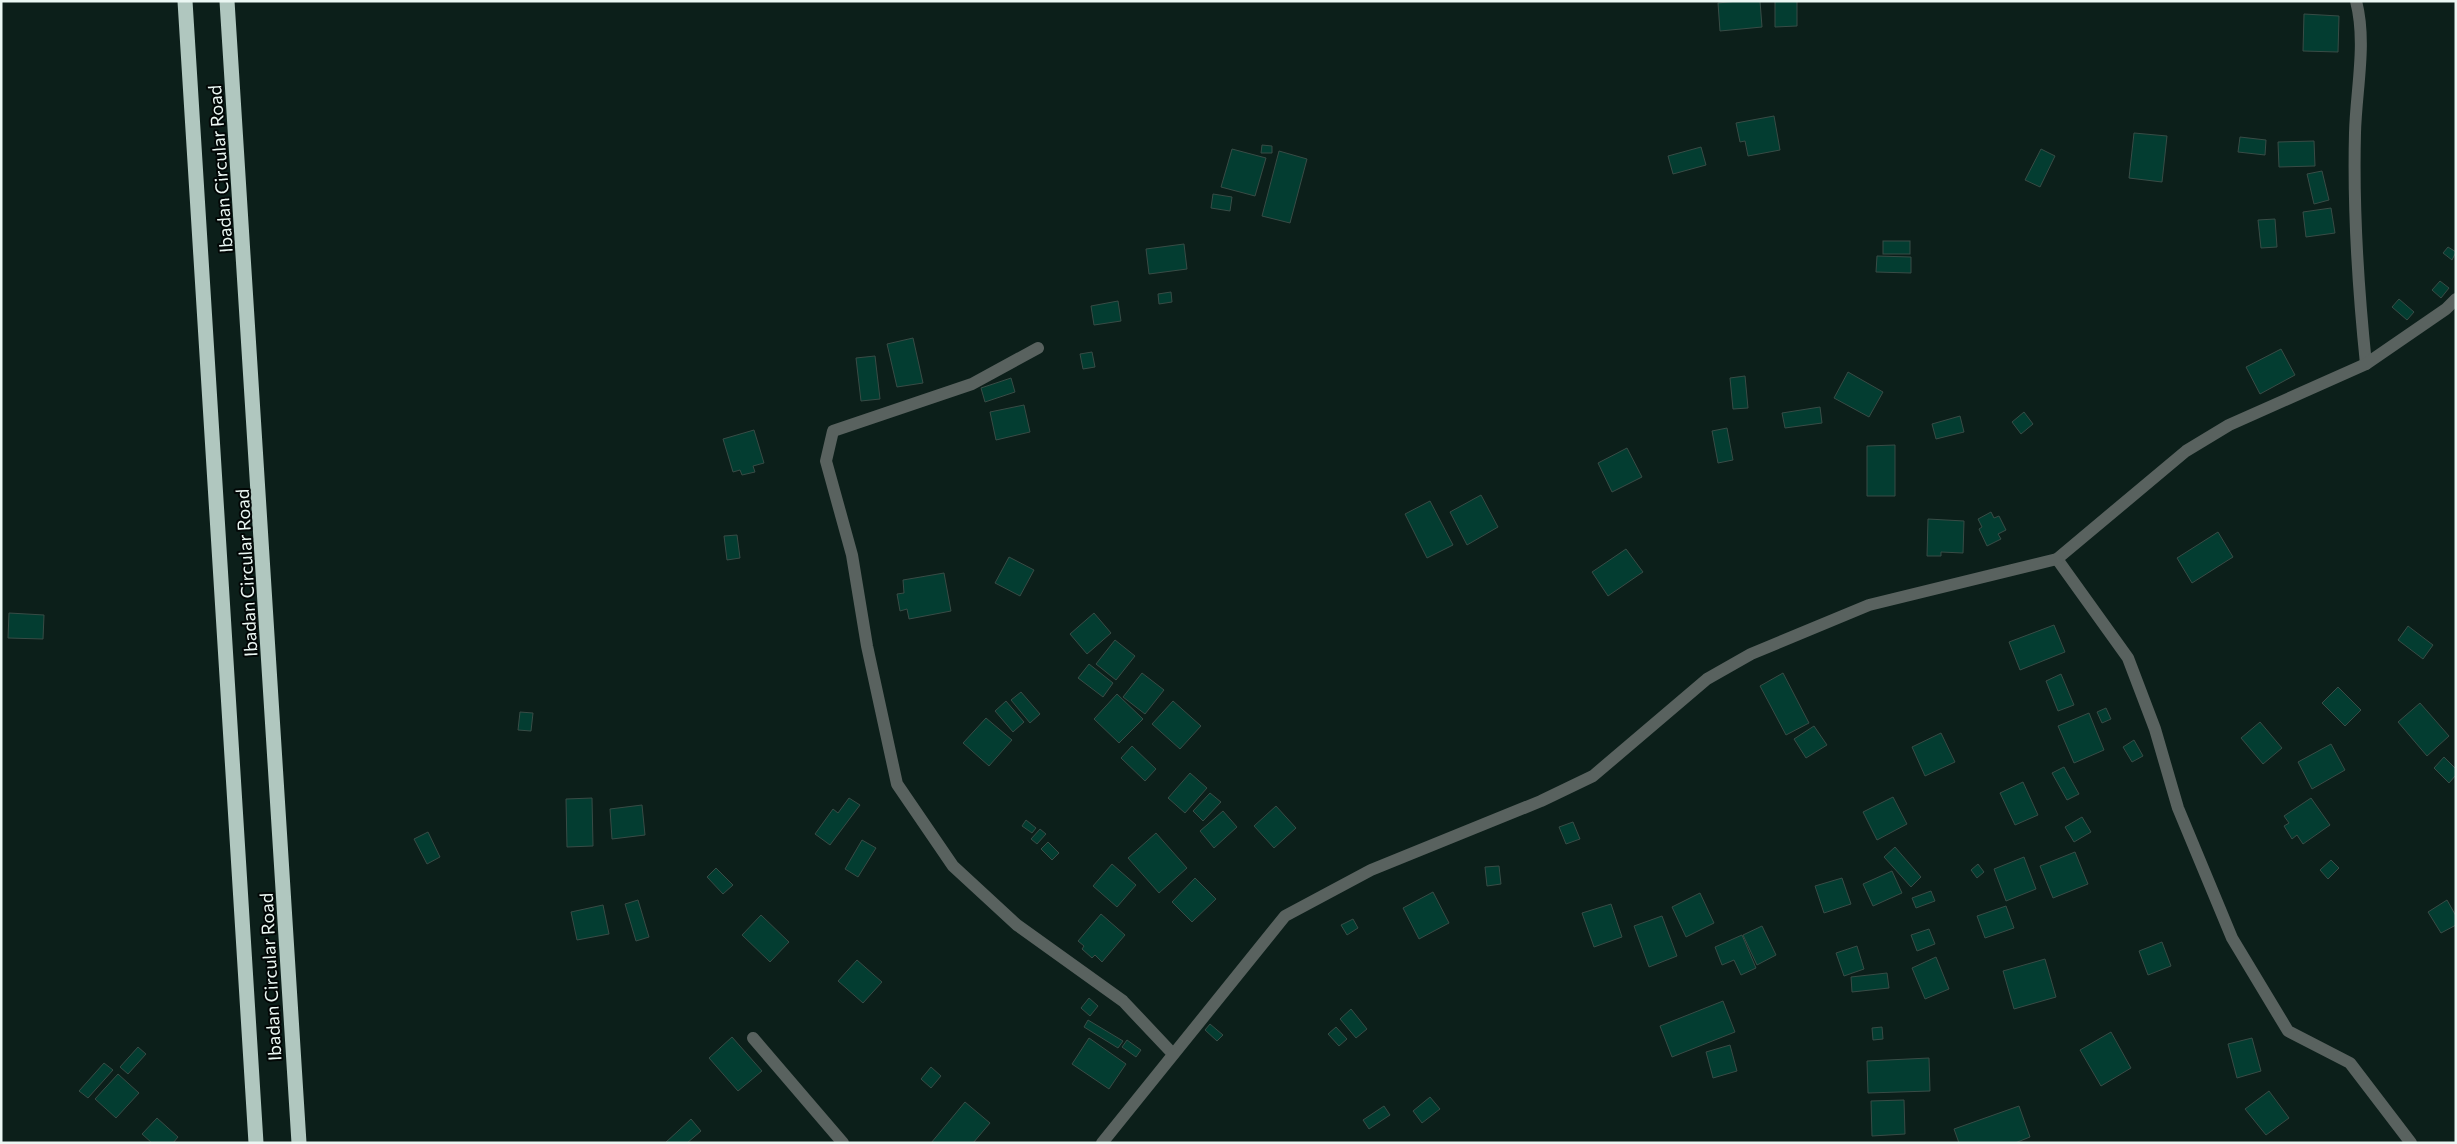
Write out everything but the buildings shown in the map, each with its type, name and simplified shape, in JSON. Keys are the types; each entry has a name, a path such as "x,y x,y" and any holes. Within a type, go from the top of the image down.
{"highway":[{"name":"Ibadan Circular Road","path":"185,1 256,1143"},
{"name":"Ibadan Circular Road","path":"227,1 299,1143"}],"street":[{"path":"2356,1 2361,21 2355,134 2356,273 2366,364"},
{"path":"1102,1143 1285,916 1371,870 1541,800 1593,776 1707,679 1751,654 1869,605 2057,559 2186,451 2229,425 2366,364 2446,309 2456,298"},
{"path":"1038,348 972,384 833,431 826,461 852,555 867,646 898,784 953,866 1017,925 1123,1001 1173,1054"},
{"path":"2057,559 2128,658 2155,729 2178,808 2237,947 2288,1031 2350,1063 2411,1143"},
{"path":"753,1038 843,1143"}]}
